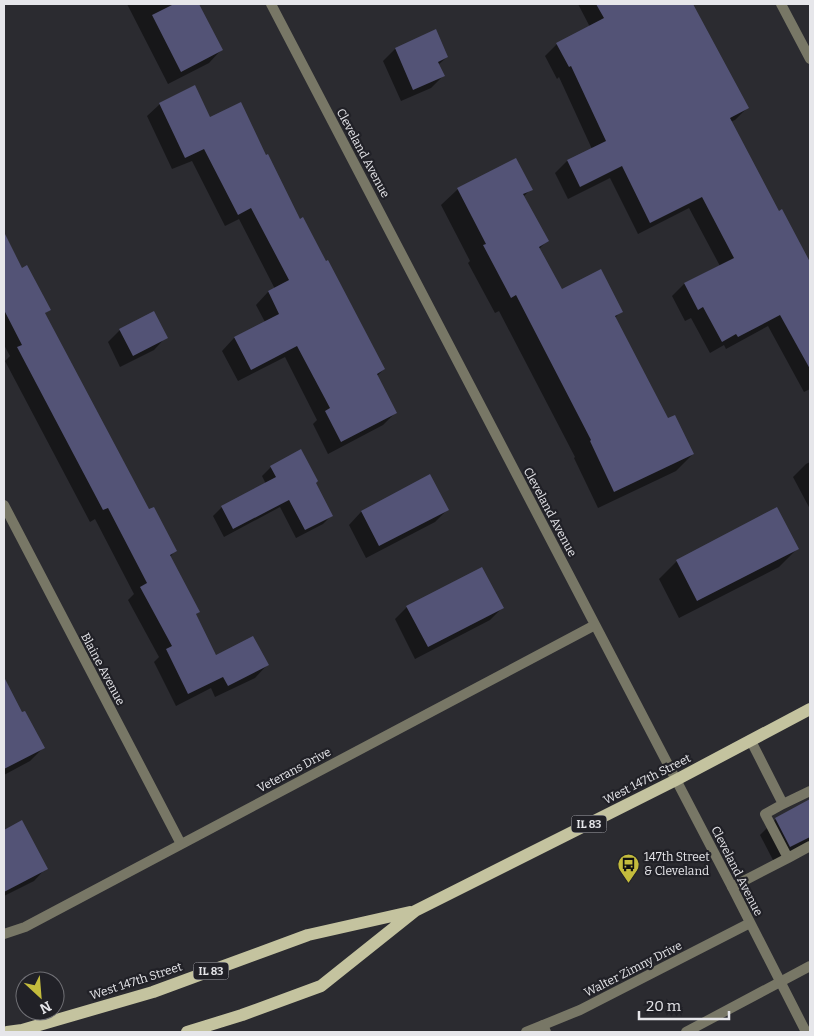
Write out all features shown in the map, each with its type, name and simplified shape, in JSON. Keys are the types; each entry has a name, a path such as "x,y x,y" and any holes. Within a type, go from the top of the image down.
{"main road":[{"name":"West 147th Street","path":"187,1032 242,1015 321,986 415,911 676,780 810,709"},
{"name":"West 147th Street","path":"7,1032 22,1030 153,992 308,935 415,911"}],"street":[{"name":"Cleveland Avenue","path":"271,4 806,1032"},
{"path":"781,4 810,59"},
{"name":"Blaine Avenue","path":"4,505 181,844"},
{"name":"Veterans Drive","path":"4,934 24,927 595,625"},
{"path":"751,740 784,804"},
{"path":"788,858 765,814 784,804 800,801 810,791"},
{"path":"732,887 810,846"},
{"name":"Walter Zimny Drive","path":"526,1032 545,1029 750,923"},
{"path":"686,1032 810,966"}],"building":[{"path":"174,4 199,4 223,50 181,72 152,15"},
{"path":"596,4 693,4 749,108 730,118 779,211 782,209 810,262 810,369 780,315 738,337 736,334 722,342 703,307 698,310 684,283 734,258 702,197 650,223 622,166 580,187 567,160 606,141 571,66 569,67 556,43 604,18"},
{"path":"436,29 448,57 438,62 445,76 413,90 395,48"},
{"path":"195,85 210,117 241,102 266,155 268,154 300,219 303,217 326,261 328,260 385,369 377,374 397,413 341,442 325,411 330,408 297,346 251,370 234,337 279,314 268,291 289,280 251,208 238,215 204,149 185,158 159,103"},
{"path":"516,158 533,190 523,194 549,241 539,247 562,289 601,269 623,312 615,316 668,418 675,415 694,454 614,492 591,440 516,295 511,298 483,245 486,244 457,188"},
{"path":"4,232 22,268 27,265 51,310 45,313 149,509 154,507 177,551 170,555 200,612 196,614 216,655 253,636 269,665 228,686 223,677 188,694 166,649 172,646 140,587 147,583 108,508 103,510 17,347 22,345 4,310"},
{"path":"154,311 168,338 133,356 119,329"},
{"path":"301,449 318,481 316,483 333,516 305,530 289,500 233,529 221,506 276,477 270,466"},
{"path":"430,474 449,510 379,546 361,511"},
{"path":"777,507 799,549 697,601 676,560"},
{"path":"482,567 504,608 428,647 406,606"},
{"path":"4,677 22,712 25,711 45,748 4,769"},
{"path":"810,799 810,837 790,847 775,818"},
{"path":"22,820 48,869 4,892 4,830"}],"place":[{"name":"147th Street & Cleveland","path":"628,883"}]}
